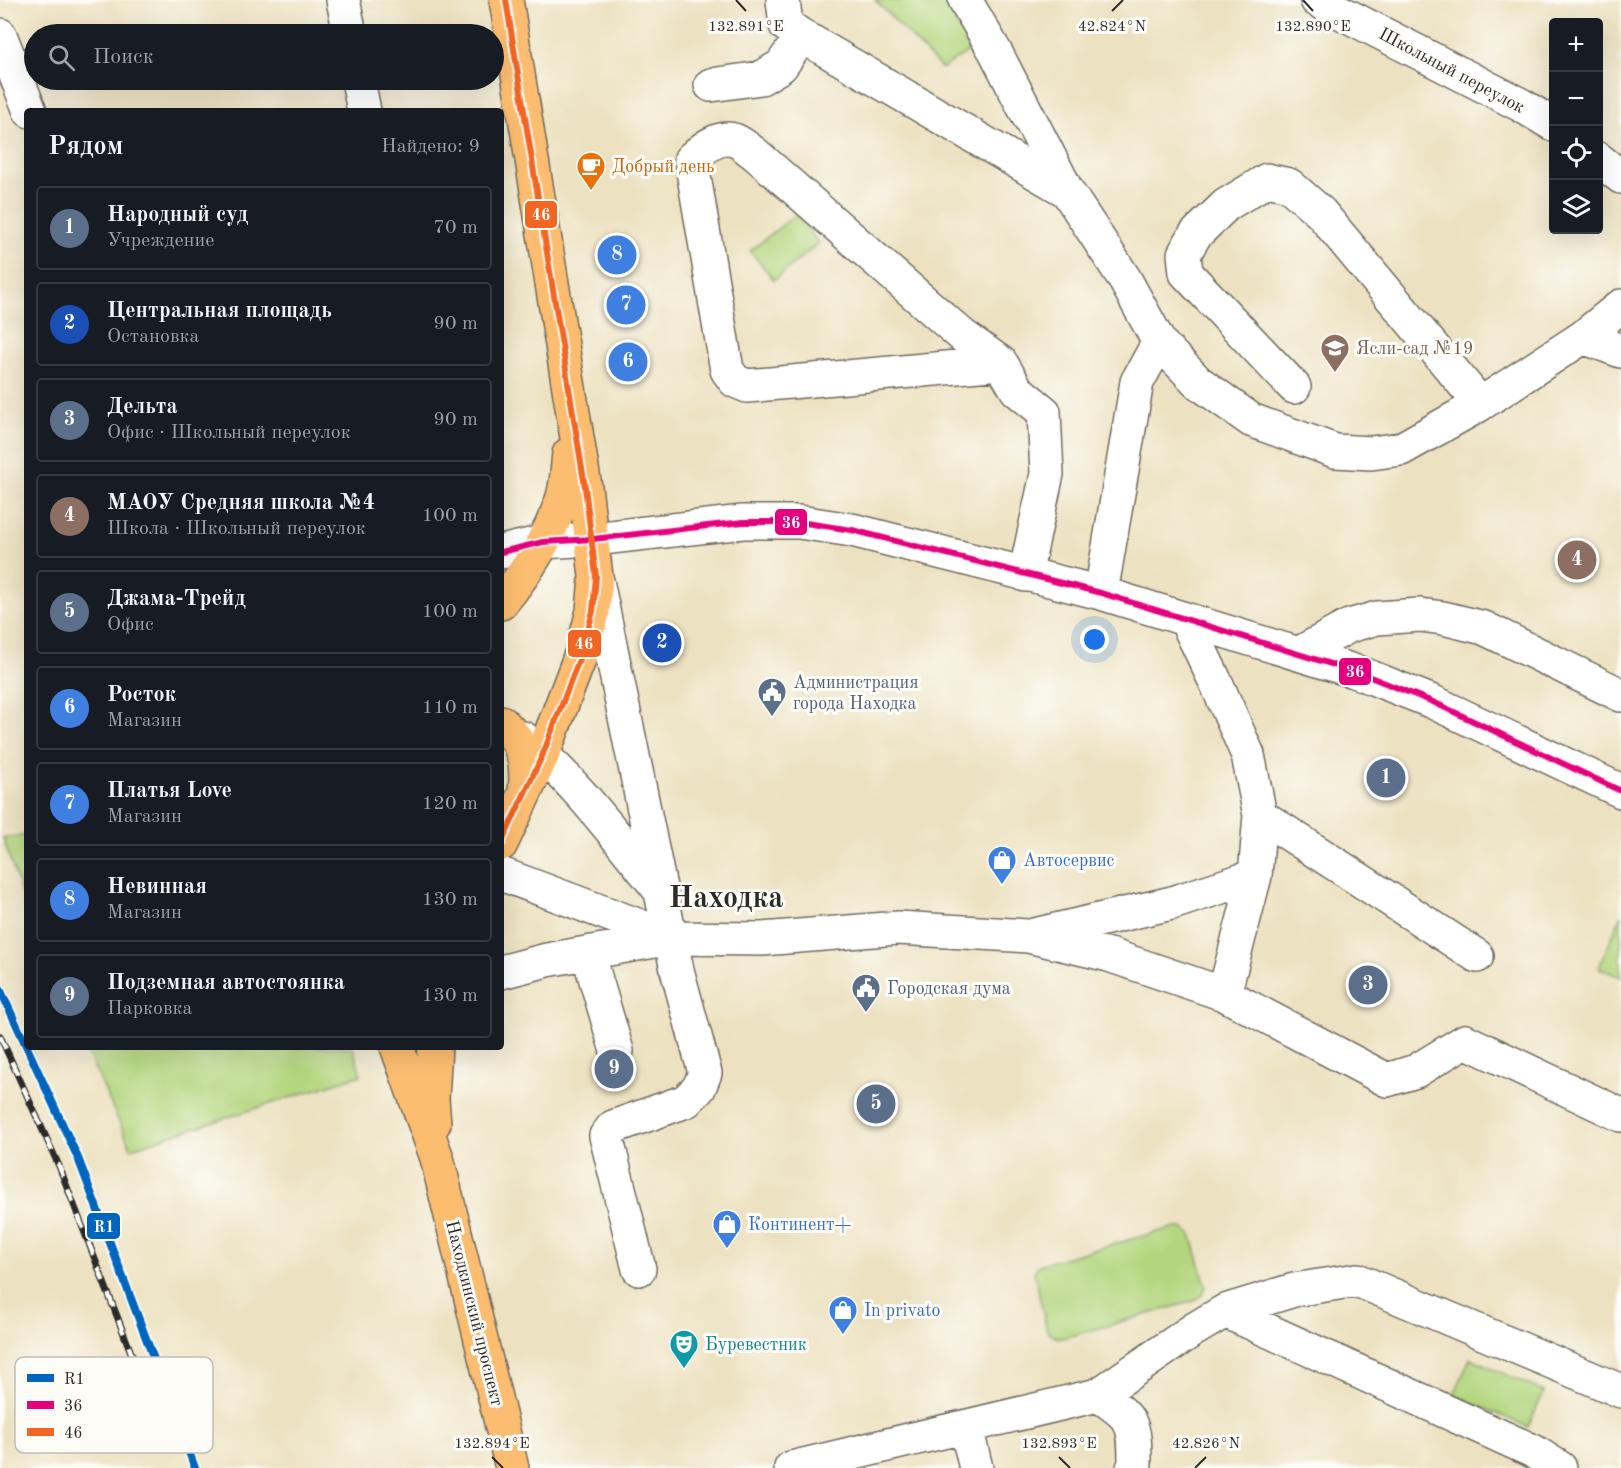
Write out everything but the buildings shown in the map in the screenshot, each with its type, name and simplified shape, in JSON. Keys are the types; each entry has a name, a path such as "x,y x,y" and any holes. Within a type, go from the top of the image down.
{"main road":[{"path":"506,0 593,539 596,576 593,611 583,649 543,754 508,820"},
{"path":"504,599 523,576 543,542 563,498 569,452 568,380"},
{"path":"504,725 511,731 522,749 527,771 525,792 508,820"},
{"name":"Находкинский проспект","path":"399,1050 437,1158 512,1468"},
{"name":"Находкинский проспект","path":"435,1050 432,1099 437,1158"}],"street":[{"path":"343,0 348,24"},
{"path":"783,0 786,25 802,36 1067,190"},
{"path":"965,0 996,53 1067,190 1124,278 1159,342 1198,382 1251,420 1335,451 1371,453 1401,449 1479,405 1583,337 1621,306"},
{"name":"Школьный переулок","path":"1317,0 1521,105 1549,122"},
{"path":"0,35 29,108"},
{"path":"711,85 762,78 781,66 802,36"},
{"path":"360,90 363,108"},
{"path":"1001,363 747,386 735,381 727,370 692,159 704,147 725,139 735,140 754,153 963,336 1001,363 1017,390 1044,412 1047,474 1024,575"},
{"path":"1603,162 1621,177"},
{"path":"1294,387 1186,273 1184,254 1195,235 1226,205 1267,180 1289,185 1321,213 1479,405"},
{"path":"1583,337 1621,351"},
{"path":"1101,593 1137,382 1159,342"},
{"path":"504,551 543,542 593,539 743,522 799,522 852,530 1101,593 1360,673 1433,702 1621,791"},
{"path":"596,576 677,970 705,1073 699,1088 686,1101 613,1127 606,1136 639,1269"},
{"path":"1298,654 1349,626 1377,618 1420,615 1484,628 1621,695"},
{"path":"1186,620 1248,755 1260,815 1255,876 1224,994"},
{"path":"504,724 543,754 662,892"},
{"path":"1260,815 1477,956"},
{"path":"504,875 671,938"},
{"path":"1029,936 1172,903 1255,876"},
{"path":"504,971 547,960 671,938 762,939 898,928 1029,936 1109,955 1224,994 1387,1080 1416,1071 1465,1041 1621,1116"},
{"path":"588,953 617,1051"},
{"path":"791,1468 1098,1395 1193,1330 1225,1311 1294,1290 1358,1280 1621,1391"},
{"path":"1225,1311 1533,1451 1560,1468"},
{"path":"1098,1395 1121,1410 1135,1431 1139,1467"},
{"path":"966,1427 976,1468"}],"green space":[{"path":"875,0 945,0 970,50 942,69"},
{"path":"796,214 819,243 774,280 750,251"},
{"path":"24,835 24,902 3,838"},
{"path":"1621,915 1621,977 1599,968"},
{"path":"86,1050 354,1050 361,1075 131,1148"},
{"path":"1172,1228 1182,1228 1191,1234 1206,1286 1203,1295 1194,1301 1064,1338 1055,1337 1047,1331 1034,1272 1039,1265"},
{"path":"1470,1358 1544,1392 1528,1427 1454,1395"}],"railway":[{"path":"0,1036 59,1166 133,1357"}],"transit line":[{"name":"46","path":"504,838 543,754 583,649 593,611 596,576 585,487 506,0"},
{"name":"36","path":"504,551 543,542 593,539 743,522 799,522 852,530 1101,593 1360,673 1433,702 1621,791"},
{"name":"R1","path":"0,989 24,1041"},
{"name":"R1","path":"28,1050 78,1158 153,1357"},
{"name":"R1","path":"189,1453 195,1468"}],"place":[{"name":"Добрый день","path":"591,192"},
{"name":"Невинная","path":"617,255"},
{"name":"Платья Love","path":"626,305"},
{"name":"Росток","path":"628,362"},
{"name":"Ясли-сад №19","path":"1335,374"},
{"name":"МАОУ Средняя школа №4","path":"1577,560"},
{"name":"Центральная площадь","path":"662,643"},
{"name":"Администрация города Находка","path":"772,718"},
{"name":"Народный суд","path":"1386,778"},
{"name":"Автосервис","path":"1002,886"},
{"name":"Дельта","path":"1368,985"},
{"name":"Городская дума","path":"866,1014"},
{"name":"Подземная автостоянка","path":"614,1069"},
{"name":"Джама-Трейд","path":"876,1104"},
{"name":"Континент+","path":"727,1250"},
{"name":"In privato","path":"843,1336"},
{"name":"Буревестник","path":"684,1370"}],"district":[{"name":"Находка","path":"726,897"}]}
